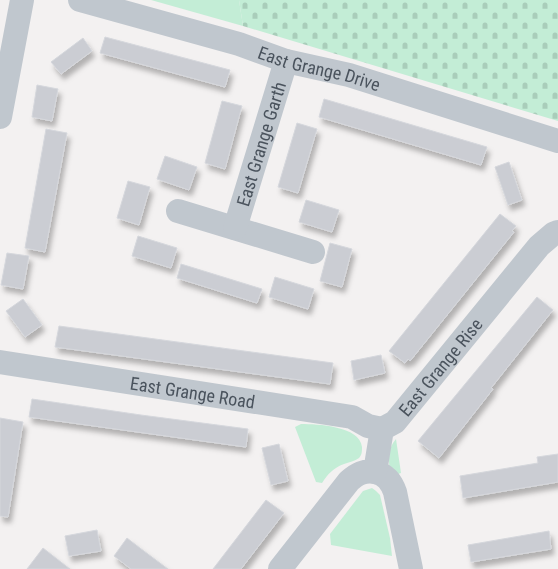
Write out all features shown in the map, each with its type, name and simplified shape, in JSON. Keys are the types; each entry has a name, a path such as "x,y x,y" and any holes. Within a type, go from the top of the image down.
{"street":[{"path":"0,117 22,0"},
{"name":"East Grange Drive","path":"80,0 239,44 286,60 349,75 558,141"},
{"name":"East Grange Garth","path":"235,228 286,60"},
{"name":"East Grange Garth","path":"178,211 313,252"},
{"name":"East Grange Rise","path":"374,472 382,429 395,422 539,246 558,232"},
{"name":"East Grange Road","path":"0,362 352,418 368,426 382,429"},
{"path":"280,569 349,481 355,475 363,472 374,472 386,477 392,484 411,569"}],"green space":[{"path":"151,0 239,0 243,26"},
{"path":"239,0 558,0 558,121 243,26"},
{"path":"301,424 346,430 359,440 362,447 361,456 334,469 322,483 316,482 295,427"},
{"path":"396,439 401,473 398,474 390,471 389,462 390,450"},
{"path":"372,488 380,495 390,538 392,556 331,545 330,534 363,491"}],"building":[{"path":"105,37 230,70 225,87 100,53"},
{"path":"83,38 92,51 61,74 51,62"},
{"path":"37,85 58,89 52,121 32,117"},
{"path":"324,99 487,147 481,165 319,117"},
{"path":"222,101 242,106 225,169 205,163"},
{"path":"297,123 317,129 298,193 278,187"},
{"path":"46,129 67,133 45,252 25,248"},
{"path":"165,156 197,167 189,190 157,179"},
{"path":"509,162 522,200 508,205 495,167"},
{"path":"128,181 150,187 139,225 117,218"},
{"path":"306,200 339,210 332,232 299,222"},
{"path":"500,214 516,226 512,231 514,232 410,361 408,359 405,363 389,351"},
{"path":"138,236 177,248 171,268 132,256"},
{"path":"330,243 352,249 342,287 320,281"},
{"path":"7,253 29,256 23,289 1,285"},
{"path":"181,264 262,289 257,303 177,278"},
{"path":"275,277 314,289 308,309 269,297"},
{"path":"537,297 553,310 491,388 493,389 439,458 418,441"},
{"path":"23,299 42,325 25,337 6,311"},
{"path":"59,326 333,363 330,384 55,347"},
{"path":"381,355 385,373 354,380 351,361"},
{"path":"32,399 248,429 246,447 29,417"},
{"path":"0,418 23,422 8,517 0,516"},
{"path":"279,444 288,481 271,485 262,448"},
{"path":"558,454 558,482 463,498 460,476 538,463 537,457"},
{"path":"266,500 284,513 241,569 213,569"},
{"path":"97,530 101,551 69,556 65,536"},
{"path":"549,531 551,549 471,562 468,545"},
{"path":"127,538 168,569 131,569 114,556"},
{"path":"43,548 70,569 27,569"}]}
